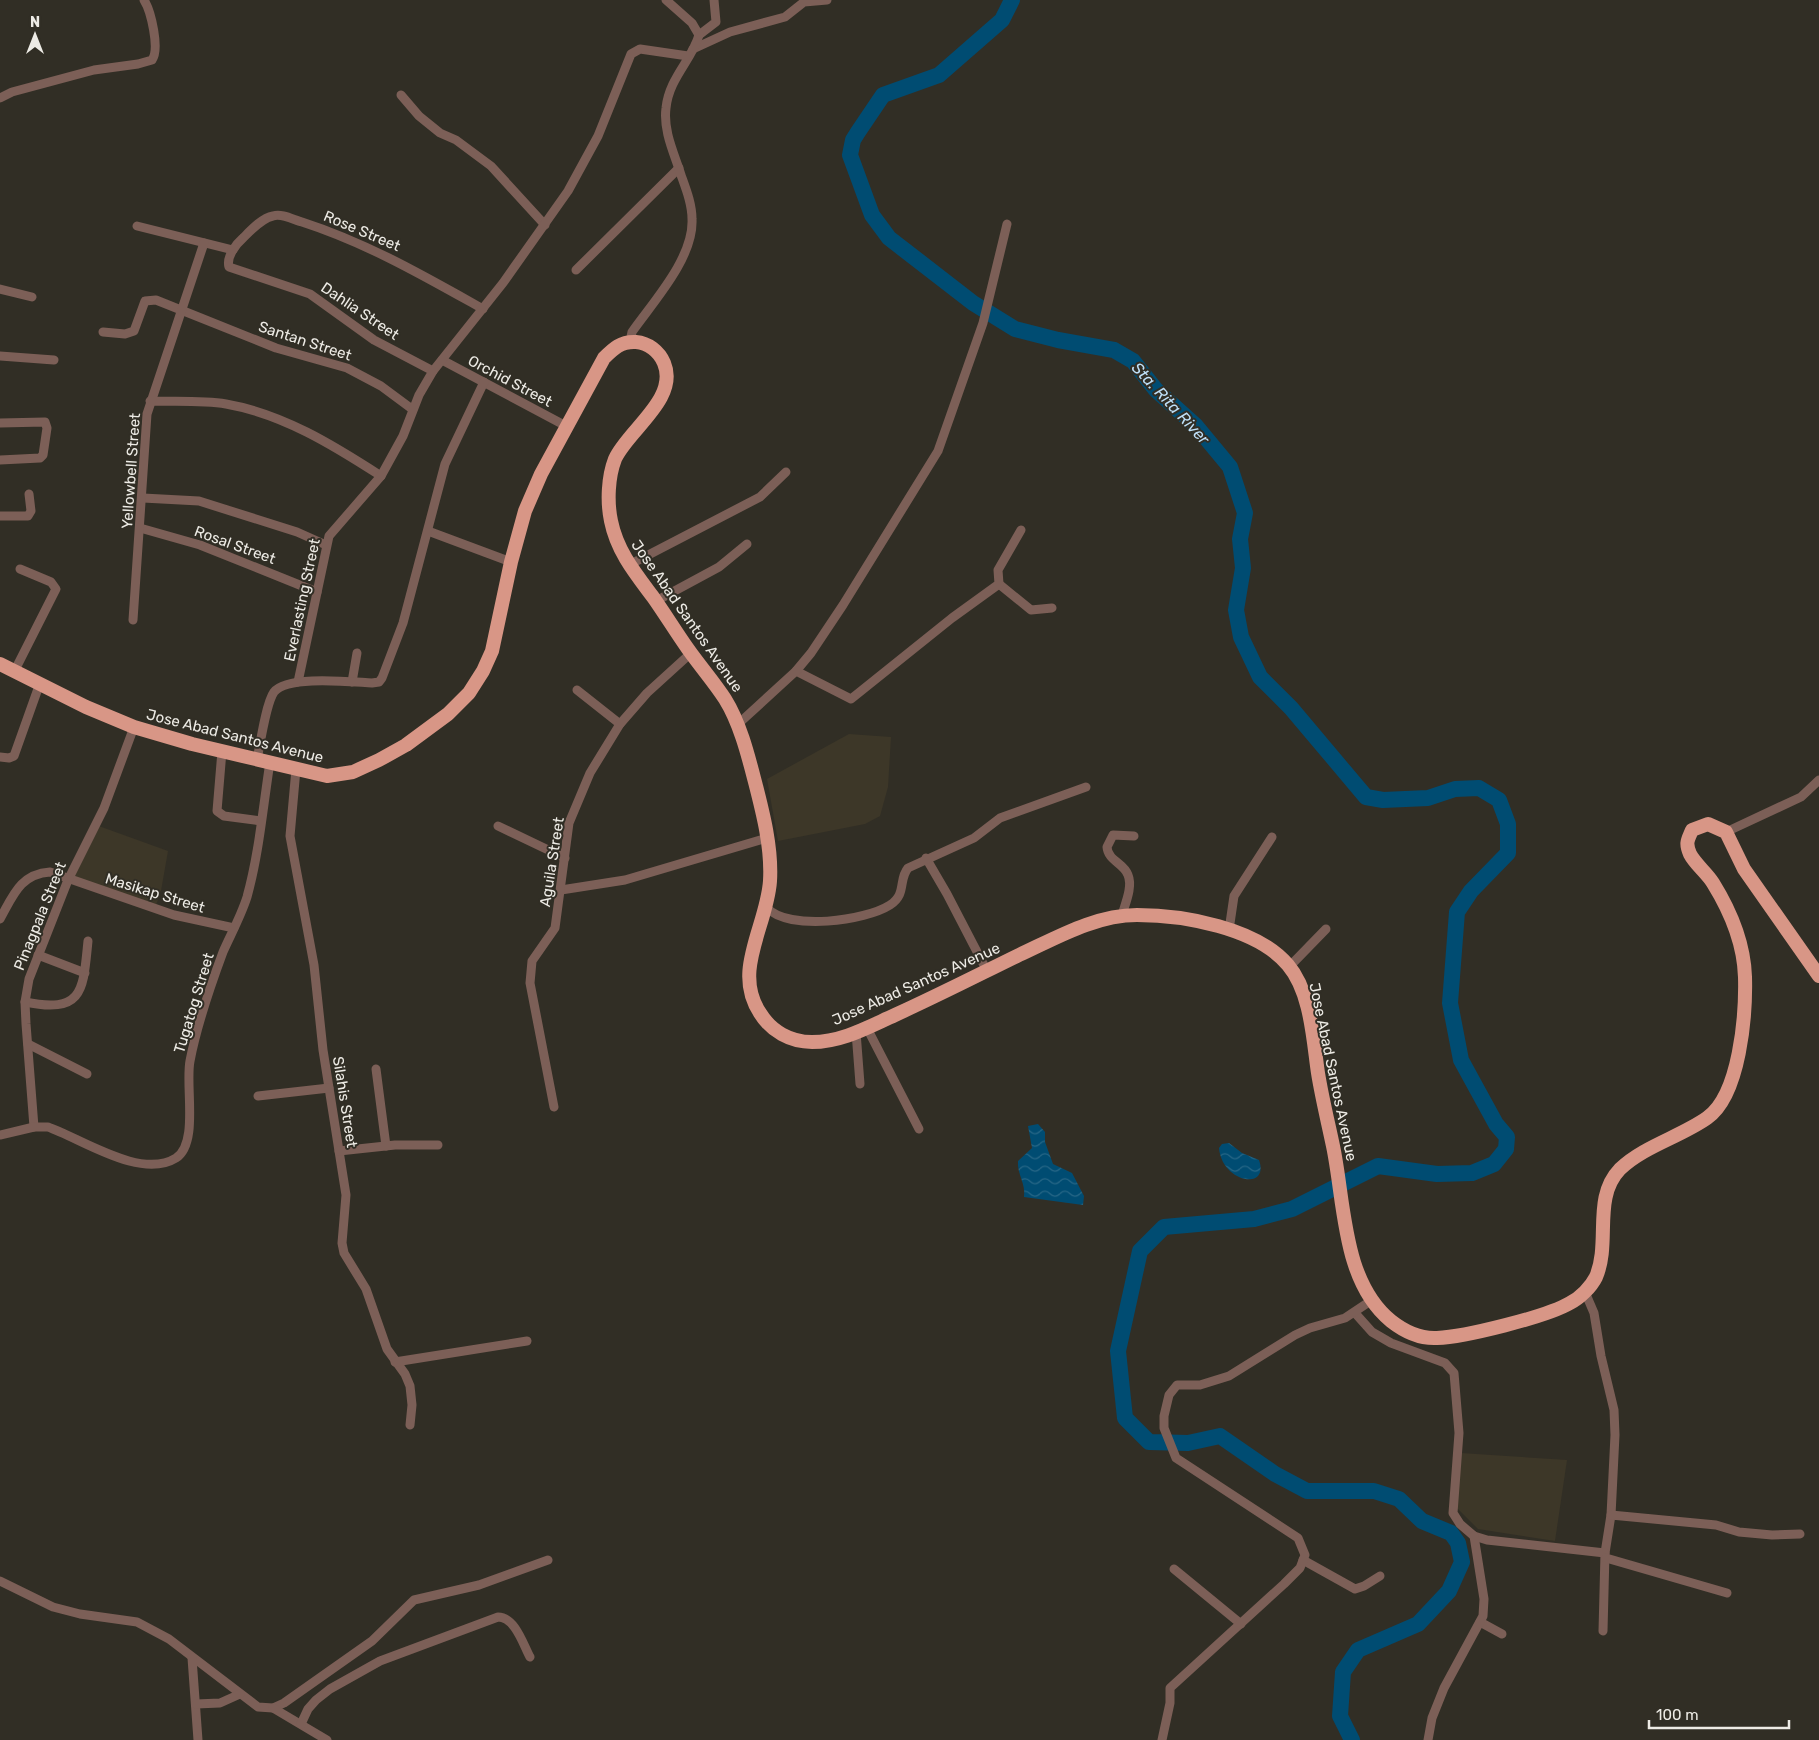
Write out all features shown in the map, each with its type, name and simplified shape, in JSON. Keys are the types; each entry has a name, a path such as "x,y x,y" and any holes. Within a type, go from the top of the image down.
{"highway":[{"name":"Jose Abad Santos Avenue","path":"0,664 86,707 134,727 222,751 327,776 353,772 406,745 448,714 469,693 483,672 492,651 511,562 525,510 566,426 604,358 617,345 640,342 656,349 667,371 665,388 656,405 616,457 611,475 608,506 615,538 629,566 656,601 691,654 723,695 737,725 755,782 767,838 771,870 767,908 748,973 748,984 752,1000 760,1014 780,1034 803,1042 834,1040 861,1030 1072,931 1104,919 1122,916 1168,916 1230,930 1268,946 1290,966 1296,976 1304,999 1324,1110 1334,1149 1346,1230 1352,1256 1372,1300 1380,1311 1410,1334 1431,1339 1457,1335 1551,1312 1574,1301 1595,1279 1602,1242 1605,1196 1617,1172 1631,1160 1712,1116 1723,1100 1730,1084 1739,1047 1743,1015 1745,979 1742,947 1733,919 1710,878 1690,854 1688,841 1692,830 1708,824 1726,832"},
{"path":"1726,832 1744,869 1819,976"}],"street":[{"path":"0,98 12,92 94,70 138,64 152,60 155,55 153,26 144,0"},
{"path":"666,0 692,23 699,35"},
{"path":"630,342 632,332 676,268 690,241 691,208 666,132 666,107 677,74 699,35 716,22 714,0"},
{"path":"690,52 730,32 785,17 804,2 827,0"},
{"name":"Everlasting Street","path":"263,761 271,698 280,687 298,682 326,545 335,527 381,476 403,436 412,409 433,371 483,309 568,191 598,136 631,54 640,49 690,52"},
{"path":"401,95 419,116 491,166 545,225"},
{"path":"576,270 679,168"},
{"name":"Rose Street","path":"233,250 240,240 266,218 280,215 331,231 393,258 483,309"},
{"path":"737,725 796,671 824,635 884,535 926,472 945,434 983,323 1007,224"},
{"path":"137,226 233,250"},
{"name":"Yellowbell Street","path":"133,620 145,431 150,401 184,309 204,243"},
{"name":"Dahlia Street","path":"233,250 228,263 229,267 310,294 374,340 433,371"},
{"path":"0,289 32,297"},
{"name":"Santan Street","path":"103,332 125,334 134,332 145,301 150,299 184,309 276,348 347,368 381,386 412,409"},
{"path":"0,356 54,360"},
{"name":"Orchid Street","path":"442,360 566,426"},
{"path":"298,682 378,682 382,678 400,631 448,457 484,382"},
{"path":"150,401 212,402 267,416 315,436 381,476"},
{"path":"0,423 45,422 47,428 40,458 0,460"},
{"path":"629,566 760,497 786,472"},
{"path":"0,516 28,516 31,510 29,494"},
{"path":"142,498 199,501 297,532 326,545"},
{"name":"Rosal Street","path":"140,528 200,546 317,592"},
{"path":"1021,530 998,570 999,584 1031,610 1052,608"},
{"path":"428,531 511,562"},
{"path":"656,601 718,567 747,544"},
{"path":"15,670 56,589 51,582 20,568"},
{"path":"796,671 851,699 952,618 999,584"},
{"path":"352,682 357,653"},
{"name":"Aguila Street","path":"554,1107 530,983 530,971 532,961 555,928 569,823 590,773 620,724 647,693 691,654"},
{"path":"0,757 9,758 14,756 40,683"},
{"path":"577,690 620,724"},
{"name":"Pinagpala Street","path":"34,1126 25,1002 29,979 68,880 104,808 134,727"},
{"path":"222,751 217,812 224,816 261,821"},
{"name":"Tugatog Street","path":"0,1135 34,1126 48,1127 120,1158 145,1165 166,1162 181,1154 188,1136 190,1118 187,1084 193,1044 223,953 247,894 261,821 263,761"},
{"name":"Silahis Street","path":"296,769 291,809 290,842 302,890 314,964 329,1088 346,1195 342,1232 344,1253 366,1289 382,1338 395,1362 405,1374 410,1386 412,1405 410,1425"},
{"path":"1726,832 1801,797 1819,780"},
{"path":"767,908 783,918 810,921 838,920 890,905 896,899 903,886 905,872 926,858 974,838 1000,818 1086,786"},
{"path":"498,826 565,858"},
{"path":"1122,916 1130,883 1128,875 1113,860 1107,847 1112,836 1134,836"},
{"path":"1230,930 1234,896 1272,837"},
{"path":"561,890 626,880 767,838"},
{"path":"926,858 987,971"},
{"name":"Masikap Street","path":"0,919 18,888 37,873 50,872 68,880 174,915 234,928"},
{"path":"1290,966 1326,929"},
{"path":"25,1002 50,1007 68,1002 81,989 85,972 88,941"},
{"path":"38,955 85,972"},
{"path":"860,1084 861,1030"},
{"path":"861,1030 919,1129"},
{"path":"28,1044 88,1074"},
{"path":"376,1069 386,1146"},
{"path":"258,1096 329,1088"},
{"path":"339,1151 386,1146 438,1145"},
{"path":"1584,1292 1594,1313 1601,1356 1614,1410 1615,1435 1606,1555 1603,1631"},
{"path":"1162,1740 1170,1703 1170,1688 1300,1568 1305,1555 1298,1538 1176,1458 1164,1428 1166,1402 1172,1389 1177,1385 1200,1385 1229,1376 1302,1331 1355,1313 1372,1300"},
{"path":"1355,1313 1372,1332 1391,1343 1446,1363 1454,1373 1459,1433 1452,1512 1460,1524 1474,1536 1487,1540 1606,1555 1727,1593"},
{"path":"395,1362 527,1341"},
{"path":"1610,1515 1716,1525 1739,1532 1772,1535 1800,1534"},
{"path":"1428,1740 1432,1718 1444,1688 1483,1616 1484,1599 1474,1536"},
{"path":"274,1708 284,1703 372,1641 397,1614 414,1600 479,1585 548,1560"},
{"path":"1303,1560 1355,1589 1380,1576"},
{"path":"1174,1569 1241,1624"},
{"path":"0,1581 53,1607 80,1614 137,1622 169,1639 258,1707 274,1708 327,1740"},
{"path":"300,1724 308,1709 316,1700 330,1689 380,1661 498,1617 504,1617 510,1621 530,1657"},
{"path":"1480,1622 1502,1634"},
{"path":"192,1658 198,1740"},
{"path":"196,1704 220,1703 240,1694"}],"shaded area":[{"path":"849,734 891,737 888,787 880,816 865,824 778,841 767,779"},
{"path":"96,825 168,851 161,891 155,908 69,879"},
{"path":"1461,1453 1567,1460 1555,1541 1478,1529 1455,1506"}],"water":[{"path":"1038,1124 1045,1132 1045,1142 1053,1164 1072,1173 1084,1196 1083,1205 1024,1197 1024,1187 1018,1161 1032,1148 1028,1126"},
{"path":"1229,1143 1242,1153 1259,1160 1261,1170 1258,1176 1252,1179 1244,1179 1228,1169 1222,1160 1219,1148 1222,1144"}],"waterway":[{"name":"Sta. Rita River","path":"1012,0 1002,20 939,75 883,95 858,132 853,140 850,155 872,215 889,238 973,303 1015,329 1058,340 1114,350 1133,361 1156,390 1196,426 1230,467 1245,513 1240,539 1243,568 1236,610 1241,637 1260,677 1291,708 1366,797 1383,800 1428,798 1455,789 1479,788 1499,800 1508,824 1508,853 1471,891 1457,912 1450,1003 1461,1060 1496,1124 1507,1137 1506,1149 1494,1164 1472,1173 1437,1174 1378,1166 1292,1209 1254,1219 1164,1227 1140,1251 1118,1351 1125,1418 1149,1442 1188,1443 1220,1436 1275,1474 1307,1491 1374,1491 1399,1499 1422,1521 1451,1533 1458,1543 1462,1562 1449,1591 1418,1624 1358,1650 1343,1672 1340,1716 1352,1740"}]}
